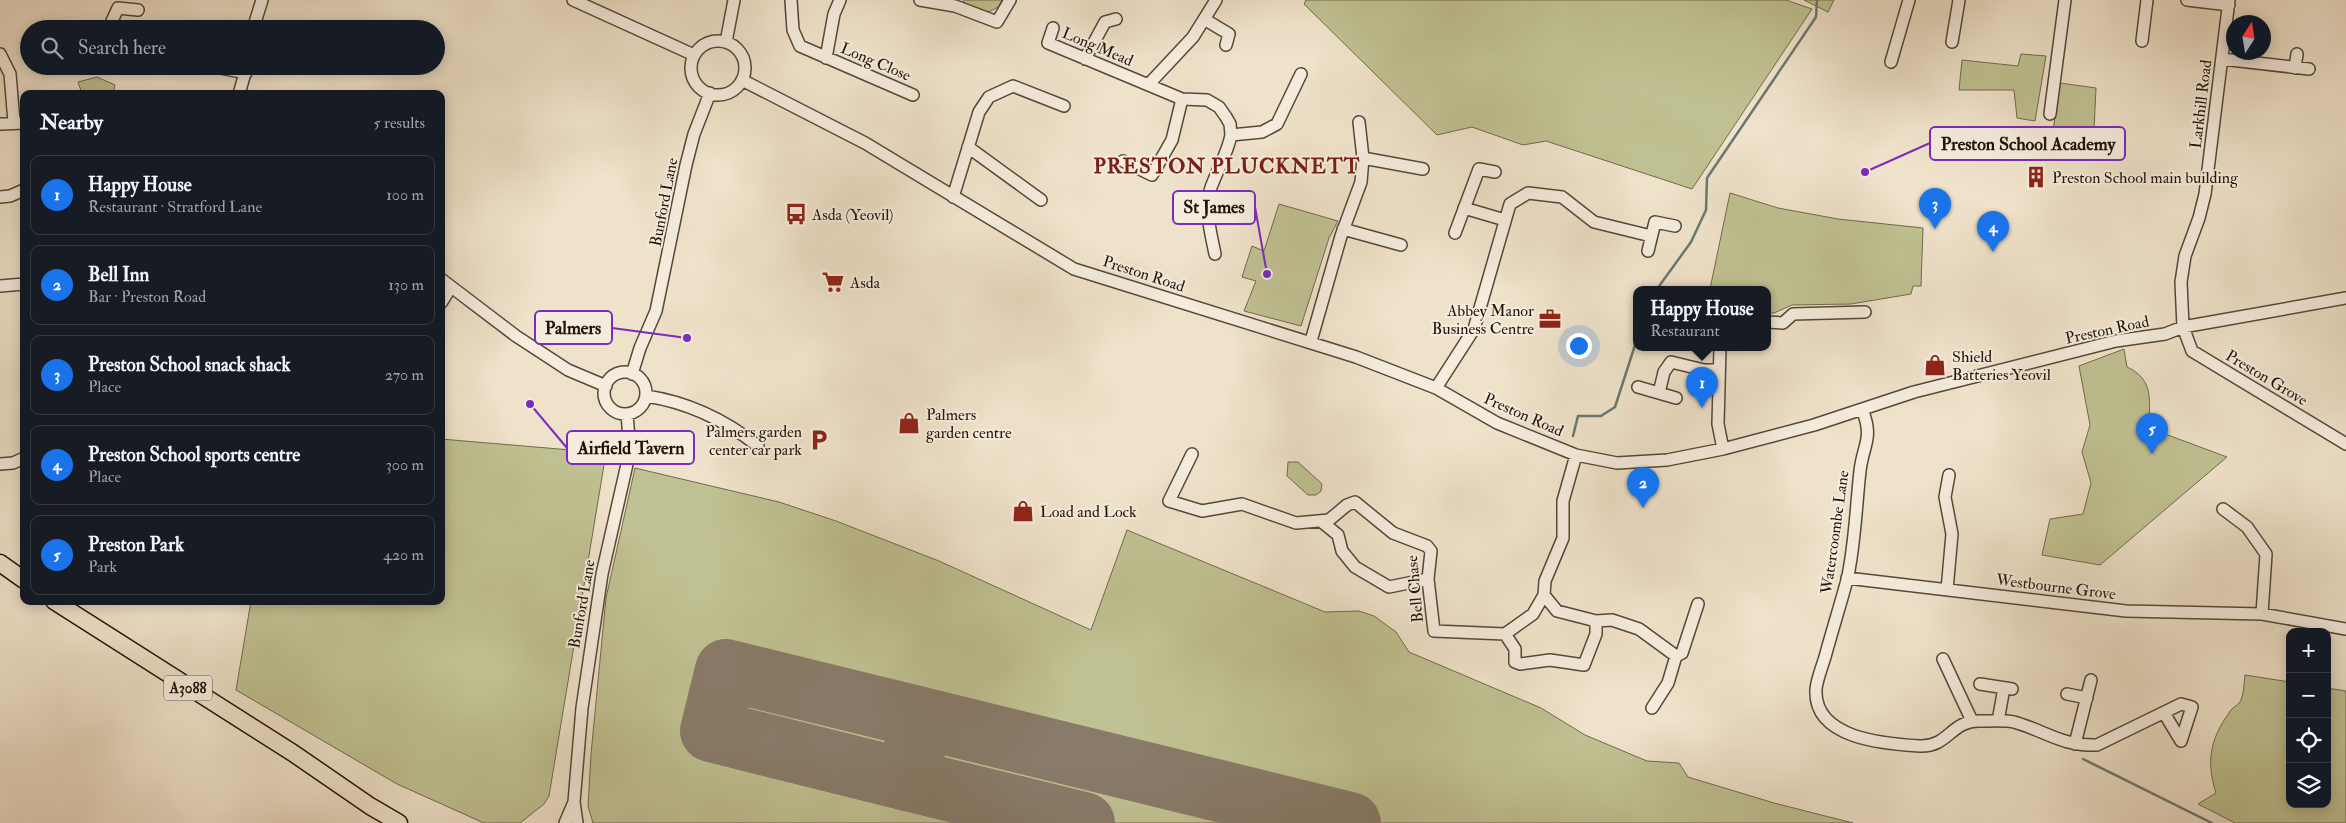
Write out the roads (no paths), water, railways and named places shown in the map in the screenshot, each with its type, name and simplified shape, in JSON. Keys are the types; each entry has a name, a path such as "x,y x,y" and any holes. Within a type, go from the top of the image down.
{"highway":[{"path":"0,563 20,577"},
{"name":"A3088","path":"60,605 399,823"}],"street":[{"path":"256,20 262,0"},
{"path":"573,0 694,55"},
{"path":"726,42 734,0"},
{"name":"Long Close","path":"791,0 793,30 800,46 912,95"},
{"name":"Long Close","path":"826,58 834,14 840,0"},
{"path":"920,0 955,6 997,22 1010,0"},
{"path":"1149,84 1193,37 1216,0"},
{"path":"1891,62 1910,0"},
{"path":"1952,42 1959,0"},
{"path":"2050,114 2065,0"},
{"path":"2142,41 2147,0"},
{"path":"2187,0 2229,2"},
{"name":"Larkhill Road","path":"2182,328 2181,282 2185,256 2199,218 2205,194 2229,2"},
{"path":"114,20 118,8 138,10"},
{"path":"1085,60 1105,22 1116,19"},
{"path":"1204,19 1229,34 1226,45"},
{"name":"Long Mead","path":"1053,28 1046,44 1149,84 1182,99"},
{"path":"716,41 733,45 742,57 744,65 742,80 732,91 725,94 710,94 702,90 692,76 691,62 694,55 707,43 716,41"},
{"path":"0,54 10,74 19,122 0,124"},
{"path":"2295,68 2297,54"},
{"path":"2222,59 2309,69"},
{"path":"1231,136 1262,132 1277,124 1301,74"},
{"path":"240,90 245,75"},
{"name":"Preston Road","path":"742,80 865,143 1074,269 1311,341 1436,388 1497,423 1576,455 1617,463 1667,460 1724,449 1923,390 2116,341 2165,334 2182,328 2346,298"},
{"path":"953,197 978,112 990,97 1013,86 1051,107 1064,106"},
{"name":"Bunford Lane","path":"632,374 640,348 656,311 686,165 694,134 710,94"},
{"path":"1123,161 1152,175 1172,140 1182,99 1208,100 1219,108 1230,124 1231,136 1229,146 1213,181 1208,202 1207,218 1215,254"},
{"path":"1311,341 1344,229 1362,182 1363,158 1359,122"},
{"path":"968,147 1041,200"},
{"path":"1363,158 1424,169"},
{"path":"1454,233 1479,169 1495,172"},
{"path":"0,197 10,196 20,192"},
{"path":"1436,388 1474,329 1510,204 1528,193 1562,197 1594,222 1651,236"},
{"path":"1464,208 1506,220"},
{"path":"1648,251 1655,222 1675,226"},
{"path":"1344,229 1401,245"},
{"path":"445,282 516,336 568,370 606,386"},
{"path":"0,286 20,284"},
{"path":"445,297 451,287"},
{"path":"1771,322 1783,323 1793,314 1865,312"},
{"name":"Preston Grove","path":"2182,328 2192,350 2346,444"},
{"path":"1720,351 1718,424 1724,449"},
{"path":"1659,393 1664,372 1672,362 1704,370 1719,370"},
{"path":"626,372 643,382 646,396 637,410 626,414 609,406 604,393 606,386 613,376 626,372"},
{"path":"1638,387 1676,398"},
{"path":"646,396 688,406 711,416 758,446"},
{"name":"Watercoombe Lane","path":"1862,409 1868,425 1868,444 1861,463 1847,578 1816,688 1816,697 1825,716 1834,727 1845,734 1923,746 1946,740 1960,724 1972,721"},
{"name":"Bunford Lane","path":"577,823 574,802 587,661 602,574 630,451 626,414"},
{"path":"1192,454 1169,500 1202,512 1242,504 1296,523 1322,522 1338,535 1342,551 1355,567 1389,586 1428,579"},
{"path":"1576,455 1563,501 1563,538 1545,581 1544,595 1533,614 1505,634 1515,649 1515,662 1520,664 1550,660 1584,665 1596,634 1596,621"},
{"path":"0,464 14,463 20,460"},
{"path":"1947,590 1952,534 1945,497 1949,475"},
{"name":"Bell Chase","path":"1322,522 1329,520 1347,504 1355,502 1393,532 1427,546 1431,551 1428,579 1434,631 1505,634"},
{"path":"2223,509 2247,527 2266,554 2262,614"},
{"name":"Westbourne Grove","path":"1847,578 2126,611 2262,614 2346,629"},
{"path":"1544,595 1557,610"},
{"path":"1652,708 1668,683 1676,656 1682,653 1698,604"},
{"path":"1533,614 1557,610 1596,621 1612,620 1639,629 1676,656"},
{"path":"1943,659 1972,721 2013,722 2062,742 2097,745 2164,713"},
{"path":"2075,744 2091,680"},
{"path":"1980,684 2008,688 1998,721"},
{"path":"2067,694 2087,698"},
{"name":"Bunford Lane","path":"565,823 574,802"}],"waterway":[{"path":"1659,286 1691,242 1706,210 1707,178 1816,17 1817,0"},
{"path":"1573,436 1578,416 1601,416 1615,407 1633,351"},
{"path":"2083,759 2212,823"}],"place":[{"name":"Preston School Academy","path":"1865,172"},
{"name":"Preston School main building","path":"2036,177"},
{"name":"Asda (Yeovil)","path":"796,214"},
{"name":"Preston School snack shack","path":"1935,229"},
{"name":"Preston School sports centre","path":"1993,252"},
{"name":"St James","path":"1267,274"},
{"name":"Asda","path":"833,282"},
{"name":"Abbey Manor Business Centre","path":"1550,319"},
{"name":"Palmers","path":"687,338"},
{"name":"Shield Batteries Yeovil","path":"1935,365"},
{"name":"Airfield Tavern","path":"530,404"},
{"name":"Happy House","path":"1702,408"},
{"name":"Palmers garden centre","path":"909,423"},
{"name":"Palmers garden center car park","path":"819,440"},
{"name":"Preston Park","path":"2152,454"},
{"name":"Bell Inn","path":"1643,508"},
{"name":"Load and Lock","path":"1023,511"}],"district":[{"name":"PRESTON PLUCKNETT","path":"1227,166"}]}
